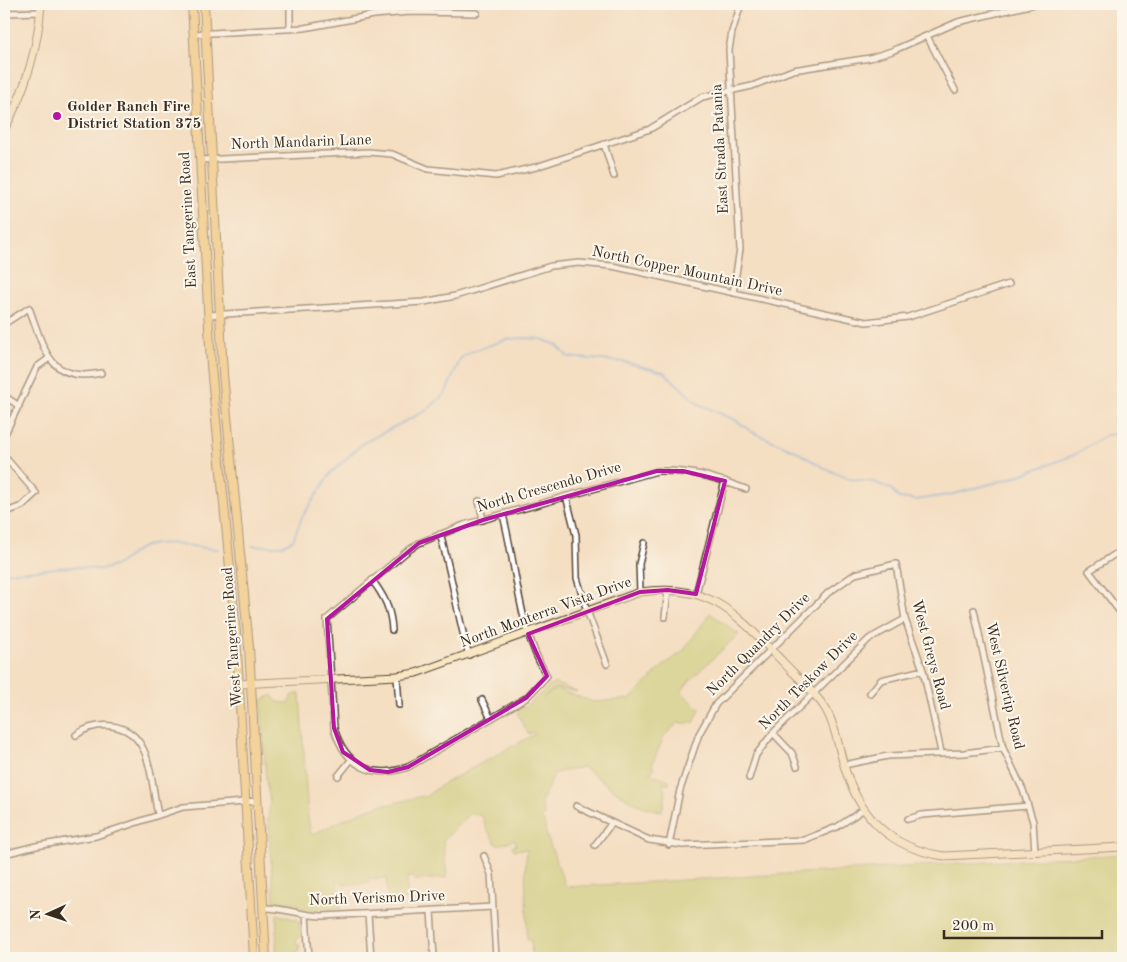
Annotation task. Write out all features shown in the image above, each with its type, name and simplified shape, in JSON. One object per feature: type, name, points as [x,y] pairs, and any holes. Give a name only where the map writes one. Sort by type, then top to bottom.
[{"type":"main road","name":"East Tangerine Road","points":[[192,4],[208,315]]},
{"type":"main road","name":"East Tangerine Road","points":[[204,4],[220,314]]},
{"type":"main road","name":"West Tangerine Road","points":[[220,314],[251,684],[266,958]]},
{"type":"main road","name":"West Tangerine Road","points":[[208,315],[239,684],[254,958]]},
{"type":"street","points":[[4,130],[28,72],[41,4]]},
{"type":"street","points":[[290,4],[290,29]]},
{"type":"street","name":"East Strada Patania","points":[[733,293],[740,249],[729,45],[741,4]]},
{"type":"street","name":"North Mandarin Lane","points":[[200,160],[373,153],[392,154],[428,169],[496,176],[536,167],[657,126],[698,98],[761,83],[794,70],[870,58],[970,18],[1034,4]]},
{"type":"street","points":[[194,34],[290,29],[384,14],[438,11],[477,13]]},
{"type":"street","points":[[4,13],[40,12]]},
{"type":"street","points":[[927,36],[955,90]]},
{"type":"street","points":[[604,144],[614,176]]},
{"type":"street","name":"North Copper Mountain Drive","points":[[208,315],[431,301],[539,268],[579,263],[612,266],[846,319],[876,322],[908,317],[1010,284]]},
{"type":"street","points":[[4,324],[29,308],[48,359],[65,372],[86,376],[101,373]]},
{"type":"street","points":[[4,436],[36,367],[48,359]]},
{"type":"street","points":[[6,397],[18,406]]},
{"type":"street","points":[[4,456],[36,493],[22,506],[4,514]]},
{"type":"street","name":"North Crescendo Drive","points":[[330,680],[328,619],[406,552],[440,534],[657,471],[683,470],[707,474],[746,489]]},
{"type":"street","points":[[696,594],[725,481]]},
{"type":"street","points":[[566,496],[576,535],[577,578],[607,664]]},
{"type":"street","points":[[479,501],[483,520]]},
{"type":"street","points":[[330,680],[334,728],[338,742],[351,760],[370,770],[397,771],[408,767],[526,698],[547,676],[540,665],[528,634],[503,515]]},
{"type":"street","points":[[440,534],[452,575],[460,622],[469,655]]},
{"type":"street","points":[[640,592],[639,564],[644,543]]},
{"type":"street","points":[[1123,549],[1089,571],[1123,616]]},
{"type":"street","name":"West Greys Road","points":[[896,564],[905,619],[923,670],[941,752]]},
{"type":"street","name":"North Quandry Drive","points":[[669,845],[680,790],[699,734],[716,704],[828,593],[855,574],[896,564]]},
{"type":"street","points":[[372,580],[389,607],[392,630]]},
{"type":"street","points":[[665,616],[668,590]]},
{"type":"street","name":"North Monterra Vista Drive","points":[[239,684],[397,676],[434,668],[640,592],[668,590],[696,594],[732,612],[813,693],[830,718],[844,765],[855,795],[863,810],[893,838],[916,850],[931,854],[959,856],[1123,847]]},
{"type":"street","name":"West Silvertip Road","points":[[974,610],[1003,748],[1033,822],[1035,852]]},
{"type":"street","name":"North Teskow Drive","points":[[749,778],[756,755],[773,733],[868,640],[905,619]]},
{"type":"street","points":[[870,693],[880,680],[923,670]]},
{"type":"street","points":[[397,676],[399,705]]},
{"type":"street","points":[[482,700],[491,719]]},
{"type":"street","points":[[76,735],[89,727],[105,725],[122,728],[137,738],[147,755],[158,814]]},
{"type":"street","points":[[773,733],[792,753],[797,766]]},
{"type":"street","points":[[844,765],[888,756],[941,752],[964,753],[1003,748]]},
{"type":"street","points":[[338,776],[351,760]]},
{"type":"street","points":[[4,854],[36,846],[96,836],[158,814],[195,805],[257,801]]},
{"type":"street","points":[[576,806],[611,824],[649,840],[669,845],[804,840],[837,827],[863,810]]},
{"type":"street","points":[[908,820],[922,815],[1028,806]]},
{"type":"street","points":[[594,846],[603,837],[611,824]]},
{"type":"street","points":[[484,856],[490,870],[496,958]]},
{"type":"street","name":"North Verismo Drive","points":[[263,908],[278,908],[306,915],[368,914],[493,907]]},
{"type":"street","points":[[431,910],[434,958]]},
{"type":"street","points":[[368,914],[371,958]]},
{"type":"street","points":[[306,915],[309,958]]},
{"type":"highlighted area","points":[[657,471],[683,471],[725,481],[696,594],[668,590],[640,592],[528,634],[547,676],[526,698],[408,767],[388,772],[370,770],[343,752],[334,728],[327,619],[419,543],[483,520]]},
{"type":"green space","points":[[710,613],[739,634],[690,680],[681,692],[700,709],[694,723],[678,723],[664,736],[652,765],[654,769],[650,772],[656,777],[657,775],[670,781],[668,785],[662,783],[666,794],[662,811],[651,809],[630,800],[583,767],[555,773],[541,802],[544,815],[541,818],[544,821],[546,834],[566,887],[1123,854],[1123,958],[532,958],[531,940],[527,940],[525,872],[527,849],[514,850],[512,846],[516,846],[515,839],[503,844],[496,844],[485,826],[482,816],[470,813],[443,841],[447,878],[414,880],[413,877],[407,877],[407,899],[387,903],[387,878],[368,879],[369,883],[344,884],[337,880],[341,909],[313,910],[299,907],[296,903],[274,902],[268,821],[270,802],[266,781],[261,701],[272,695],[277,702],[289,703],[291,696],[300,693],[308,818],[311,835],[363,811],[387,803],[387,805],[422,796],[425,797],[441,785],[535,734],[534,732],[528,734],[517,713],[554,683],[577,692],[555,688],[543,698],[556,689],[594,702],[630,699],[663,666],[683,651]]},
{"type":"green space","points":[[277,914],[298,920],[302,936],[296,939],[296,943],[300,945],[299,951],[294,953],[294,958],[276,958]]},
{"type":"waterway","points":[[252,546],[282,546],[293,540],[302,517],[331,473],[363,443],[427,410],[445,394],[461,358],[473,351],[508,339],[541,339],[557,345],[568,357],[624,362],[664,372],[697,403],[737,421],[752,432],[796,451],[824,468],[850,479],[873,482],[891,489],[899,498],[916,500],[954,494],[1012,478],[1074,455],[1106,435],[1123,433]]},
{"type":"waterway","points":[[4,572],[72,567],[109,568],[141,548],[164,543],[218,549]]},
{"type":"place","name":"Golder Ranch Fire District Station 375","points":[[57,116]]}]
